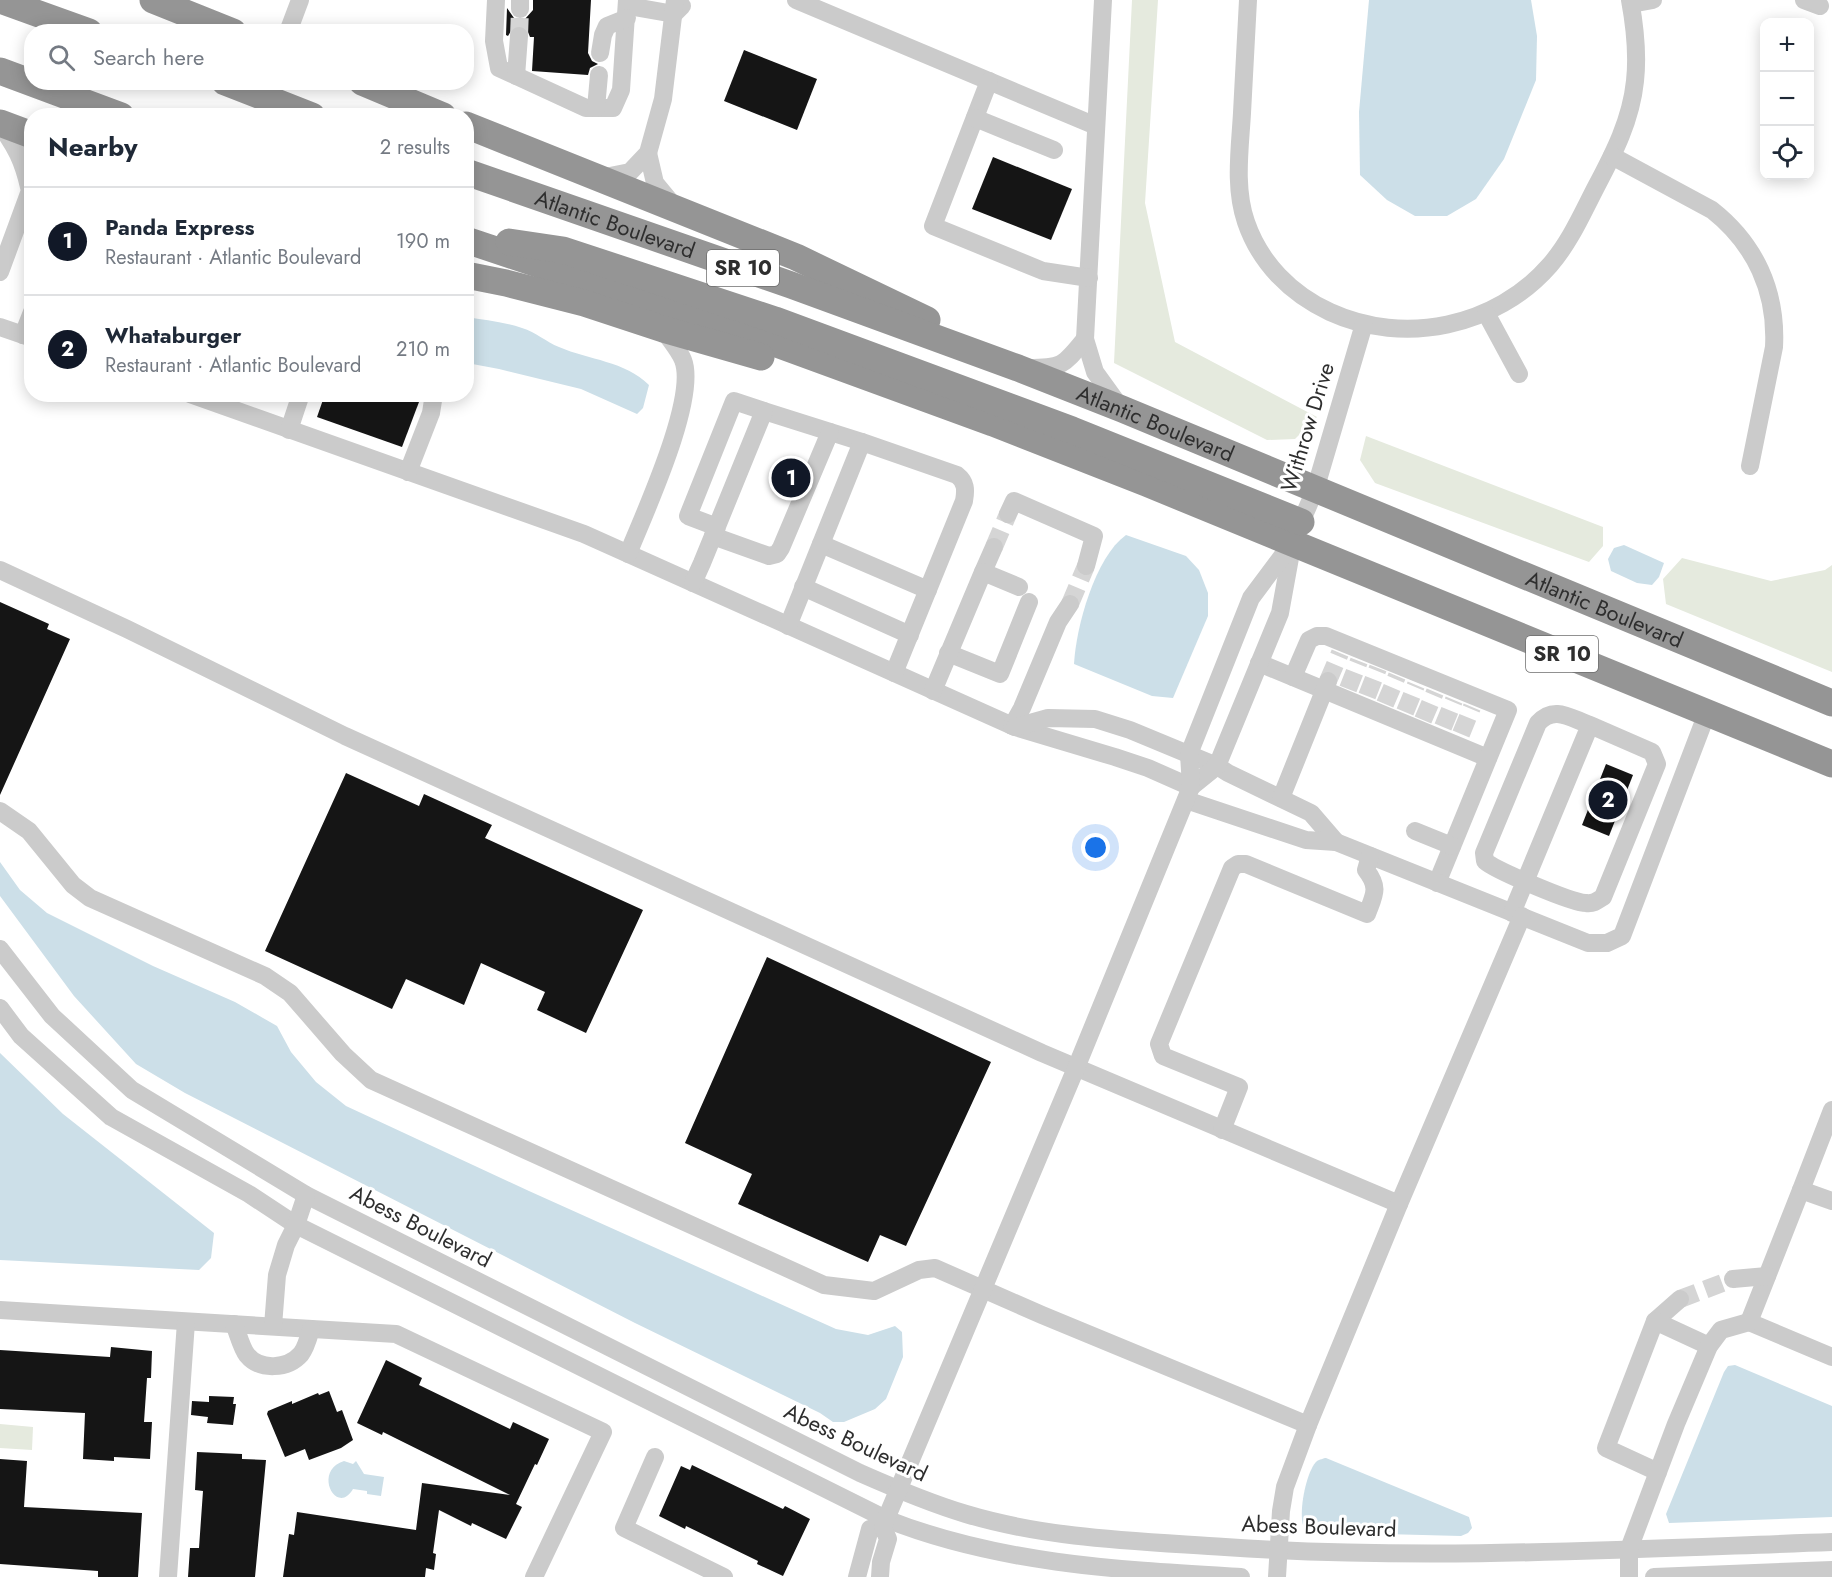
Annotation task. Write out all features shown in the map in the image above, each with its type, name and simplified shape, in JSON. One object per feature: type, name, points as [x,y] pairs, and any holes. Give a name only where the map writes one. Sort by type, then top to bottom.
[{"type":"highway","points":[[0,0],[67,24]]},
{"type":"highway","points":[[153,0],[213,24]]},
{"type":"highway","points":[[0,71],[24,80]]},
{"type":"highway","points":[[52,90],[100,108]]},
{"type":"highway","points":[[245,90],[292,108]]},
{"type":"highway","points":[[381,90],[424,108]]},
{"type":"highway","points":[[0,124],[24,132]]},
{"type":"highway","points":[[474,128],[816,266],[906,308],[1018,368]]},
{"type":"highway","name":"Atlantic Boulevard","points":[[474,175],[791,285],[1018,368],[1832,703]]},
{"type":"highway","points":[[474,236],[563,250],[775,320],[1072,430],[1297,532]]},
{"type":"highway","name":"SR 10","points":[[474,243],[777,344],[1297,532],[1707,713],[1832,764]]},
{"type":"highway","points":[[474,277],[584,303],[663,329],[993,423]]},
{"type":"street","points":[[291,24],[300,0]]},
{"type":"street","points":[[496,0],[494,41],[500,68],[586,108],[613,108],[621,90],[627,8]]},
{"type":"street","points":[[600,53],[603,34],[607,26],[627,8],[674,7],[687,0]]},
{"type":"street","points":[[796,0],[1096,126]]},
{"type":"street","points":[[1103,0],[1086,339],[1095,372],[1122,409]]},
{"type":"street","points":[[1248,0],[1238,174],[1245,220],[1251,235],[1267,262],[1288,285],[1313,304],[1364,324],[1386,328],[1416,329],[1445,326],[1486,313],[1520,292],[1549,266],[1572,234],[1626,125],[1635,82],[1636,37],[1630,2],[1653,0]]},
{"type":"street","points":[[598,179],[630,172],[648,153],[663,99],[674,7]]},
{"type":"street","points":[[516,76],[519,36]]},
{"type":"street","points":[[596,108],[599,75]]},
{"type":"street","points":[[989,81],[933,226],[1043,271],[1089,278]]},
{"type":"street","points":[[975,118],[1054,150]]},
{"type":"street","points":[[0,124],[12,141],[24,166]]},
{"type":"street","points":[[648,153],[656,183],[677,210]]},
{"type":"street","points":[[1612,156],[1712,210],[1745,243],[1761,270],[1771,300],[1774,347],[1750,466]]},
{"type":"street","points":[[0,270],[24,203]]},
{"type":"street","points":[[1486,313],[1519,374]]},
{"type":"street","name":"Withrow Drive","points":[[1297,532],[1315,490],[1364,324]]},
{"type":"street","points":[[0,327],[24,336]]},
{"type":"street","points":[[628,554],[677,426],[685,394],[684,361],[663,329]]},
{"type":"street","points":[[1018,368],[1049,368],[1065,364],[1086,339]]},
{"type":"street","points":[[830,432],[782,548],[777,554],[769,556],[715,532],[688,516],[734,401],[862,442],[957,475],[962,479],[966,492],[961,509],[894,673]]},
{"type":"street","points":[[212,402],[584,534],[1013,727],[1137,764],[1188,794],[1306,840],[1336,842],[1588,943],[1607,943],[1622,936],[1707,713]]},
{"type":"street","points":[[289,430],[298,402]]},
{"type":"street","points":[[408,472],[431,413],[433,402]]},
{"type":"street","points":[[693,583],[764,411]]},
{"type":"street","points":[[788,626],[862,442]]},
{"type":"street","points":[[828,526],[846,506],[867,461],[875,459],[954,488],[961,509]]},
{"type":"street","points":[[1008,514],[1014,501],[1094,536],[1084,560]]},
{"type":"street","points":[[1188,794],[1217,766],[1280,613],[1297,532]]},
{"type":"street","points":[[880,1577],[881,1562],[888,1539],[885,1523],[1188,794],[1189,754],[1251,598],[1297,532]]},
{"type":"street","points":[[821,544],[928,590]]},
{"type":"street","points":[[933,691],[994,547]]},
{"type":"street","points":[[0,570],[127,629],[345,736],[1076,1068],[1399,1204]]},
{"type":"street","points":[[948,653],[1000,674],[1024,595],[983,572]]},
{"type":"street","points":[[803,587],[910,635]]},
{"type":"street","points":[[1013,727],[1066,602]]},
{"type":"street","points":[[1293,677],[1309,640],[1317,636],[1326,636],[1342,648],[1418,680],[1474,702],[1508,710],[1538,723]]},
{"type":"street","points":[[1259,663],[1293,677],[1326,686],[1459,740],[1488,758]]},
{"type":"street","points":[[1281,798],[1326,686]]},
{"type":"street","points":[[1437,883],[1508,710]]},
{"type":"street","points":[[1556,712],[1652,752],[1657,764],[1603,897],[1595,902],[1584,904],[1525,882],[1491,867],[1485,861],[1484,853],[1538,723],[1545,714],[1556,712]]},
{"type":"street","points":[[1013,727],[1048,718],[1095,719],[1130,730],[1217,766],[1311,813],[1336,842]]},
{"type":"street","points":[[1277,1577],[1285,1486],[1517,915],[1525,882],[1590,726]]},
{"type":"street","points":[[1525,882],[1542,876],[1577,890],[1588,892],[1596,887],[1650,762],[1652,752]]},
{"type":"street","points":[[0,811],[28,831],[73,885],[90,898],[265,976],[290,993],[343,1054],[371,1080],[824,1285],[874,1291],[919,1270],[935,1269],[1308,1425]]},
{"type":"street","points":[[1415,831],[1452,846]]},
{"type":"street","points":[[1222,1130],[1239,1087],[1163,1056],[1159,1044],[1232,868],[1238,864],[1246,864],[1367,914],[1375,894],[1375,884],[1366,870],[1370,856]]},
{"type":"street","name":"Abess Boulevard","points":[[0,949],[52,1016],[132,1090],[306,1195],[849,1468],[899,1490],[967,1515],[1039,1530],[1103,1539],[1278,1551],[1484,1553],[1832,1542]]},
{"type":"street","points":[[0,1008],[21,1036],[111,1117],[249,1194],[296,1226],[885,1523],[956,1543],[1047,1560],[1114,1569],[1241,1577]]},
{"type":"street","points":[[1749,1322],[1832,1110]]},
{"type":"street","points":[[1801,1190],[1832,1201]]},
{"type":"street","points":[[273,1326],[277,1275],[306,1195]]},
{"type":"street","points":[[1733,1279],[1767,1276]]},
{"type":"street","points":[[1658,1472],[1606,1448],[1655,1320],[1680,1299]]},
{"type":"street","points":[[0,1310],[396,1334],[603,1432],[534,1577]]},
{"type":"street","points":[[1655,1320],[1709,1346]]},
{"type":"street","points":[[168,1577],[186,1322]]},
{"type":"street","points":[[1629,1577],[1629,1549],[1676,1424],[1709,1346],[1721,1330],[1749,1322],[1832,1357]]},
{"type":"street","points":[[234,1324],[246,1355],[257,1363],[273,1367],[289,1364],[302,1353],[311,1329]]},
{"type":"street","points":[[655,1457],[624,1528],[724,1577]]},
{"type":"street","points":[[856,1574],[870,1529],[885,1523]]},
{"type":"street","points":[[1654,1577],[1832,1570]]},
{"type":"shaded area","points":[[1132,0],[1158,0],[1145,203],[1175,342],[1317,417],[1295,439],[1267,440],[1114,363]]},
{"type":"shaded area","points":[[1369,0],[1531,0],[1537,36],[1536,80],[1504,159],[1476,199],[1447,216],[1415,216],[1387,200],[1360,175],[1359,112]]},
{"type":"shaded area","points":[[474,318],[522,328],[559,347],[618,366],[649,385],[643,408],[637,414],[581,389],[474,364]]},
{"type":"shaded area","points":[[1366,436],[1603,527],[1603,546],[1589,562],[1375,483],[1360,460]]},
{"type":"shaded area","points":[[1126,535],[1186,556],[1199,570],[1208,593],[1208,616],[1173,698],[1152,696],[1074,664],[1083,613],[1096,576],[1115,545]]},
{"type":"shaded area","points":[[1624,545],[1664,563],[1659,577],[1652,585],[1637,583],[1611,571],[1608,559],[1614,548]]},
{"type":"shaded area","points":[[1682,558],[1771,581],[1825,570],[1832,565],[1832,672],[1666,604],[1663,579]]},
{"type":"shaded area","points":[[0,862],[20,890],[47,913],[153,966],[235,1002],[277,1026],[291,1052],[316,1082],[346,1106],[836,1329],[868,1335],[895,1326],[902,1332],[903,1357],[886,1399],[875,1409],[844,1422],[833,1422],[820,1413],[635,1323],[185,1093],[136,1064],[74,996],[0,896]]},
{"type":"shaded area","points":[[0,1053],[63,1114],[214,1233],[211,1258],[199,1270],[0,1260]]},
{"type":"shaded area","points":[[1735,1365],[1832,1406],[1832,1517],[1669,1523],[1666,1514],[1724,1372],[1728,1366]]},
{"type":"shaded area","points":[[0,1424],[33,1427],[32,1450],[0,1448]]},
{"type":"shaded area","points":[[1326,1458],[1469,1517],[1472,1528],[1461,1536],[1307,1532],[1302,1518],[1303,1496],[1313,1466],[1317,1461]]},
{"type":"shaded area","points":[[344,1461],[353,1464],[356,1461],[364,1474],[384,1477],[381,1496],[353,1489],[347,1496],[340,1498],[335,1495],[330,1489],[330,1474],[335,1466]]},
{"type":"building","points":[[533,0],[591,0],[588,53],[592,61],[598,64],[590,68],[588,75],[532,71],[534,37],[530,37],[526,27],[519,25],[514,26],[508,36],[506,35],[507,8],[514,18],[525,19],[533,10]]},
{"type":"building","points":[[744,50],[817,79],[797,130],[724,101]]},
{"type":"building","points":[[993,157],[1072,189],[1051,240],[972,209]]},
{"type":"building","points":[[322,402],[419,402],[402,447],[317,417]]},
{"type":"building","points":[[0,602],[49,624],[47,629],[70,639],[0,795]]},
{"type":"building","points":[[1606,764],[1633,775],[1609,836],[1582,825]]},
{"type":"building","points":[[346,773],[419,806],[424,794],[492,825],[485,838],[643,910],[586,1033],[537,1010],[545,992],[481,963],[464,1005],[406,979],[392,1009],[265,951]]},
{"type":"building","points":[[767,957],[991,1062],[906,1246],[880,1235],[868,1262],[738,1204],[752,1174],[685,1143]]},
{"type":"building","points":[[111,1347],[152,1351],[151,1378],[147,1378],[144,1422],[152,1422],[150,1459],[114,1457],[114,1461],[83,1459],[85,1413],[0,1409],[0,1350],[110,1357]]},
{"type":"building","points":[[386,1360],[422,1378],[419,1385],[510,1429],[513,1422],[549,1439],[516,1504],[522,1507],[506,1539],[472,1523],[471,1526],[439,1510],[433,1553],[436,1554],[434,1570],[426,1568],[425,1577],[283,1577],[289,1534],[294,1535],[297,1512],[416,1530],[422,1483],[510,1495],[383,1432],[382,1435],[357,1423]]},
{"type":"building","points":[[329,1391],[337,1412],[342,1410],[353,1440],[341,1448],[309,1460],[305,1449],[285,1457],[267,1414],[268,1411],[292,1401],[292,1404]]},
{"type":"building","points":[[209,1396],[234,1397],[233,1404],[236,1404],[233,1425],[207,1423],[208,1417],[191,1415],[192,1401],[209,1402]]},
{"type":"building","points":[[197,1452],[242,1454],[242,1459],[266,1460],[255,1577],[188,1577],[190,1548],[199,1548],[203,1491],[195,1490]]},
{"type":"building","points":[[0,1459],[27,1461],[24,1507],[142,1513],[138,1577],[98,1577],[98,1571],[0,1564]]},
{"type":"building","points":[[692,1465],[783,1509],[785,1506],[810,1519],[783,1576],[757,1564],[758,1561],[686,1526],[685,1529],[659,1516],[681,1466],[690,1470]]},
{"type":"tunnel","points":[[519,36],[520,9]]},
{"type":"tunnel","points":[[994,547],[1008,514]]},
{"type":"tunnel","points":[[1070,604],[1086,566]]},
{"type":"tunnel","points":[[1328,681],[1340,653]]},
{"type":"tunnel","points":[[1348,689],[1359,661]]},
{"type":"tunnel","points":[[1367,696],[1378,668]]},
{"type":"tunnel","points":[[1385,704],[1397,676]]},
{"type":"tunnel","points":[[1405,712],[1416,685]]},
{"type":"tunnel","points":[[1423,720],[1435,692]]},
{"type":"tunnel","points":[[1443,727],[1454,700]]},
{"type":"tunnel","points":[[1461,734],[1472,707]]},
{"type":"tunnel","points":[[1680,1299],[1733,1279]]},
{"type":"place","name":"Panda Express","points":[[791,478]]},
{"type":"place","name":"Whataburger","points":[[1608,800]]}]
